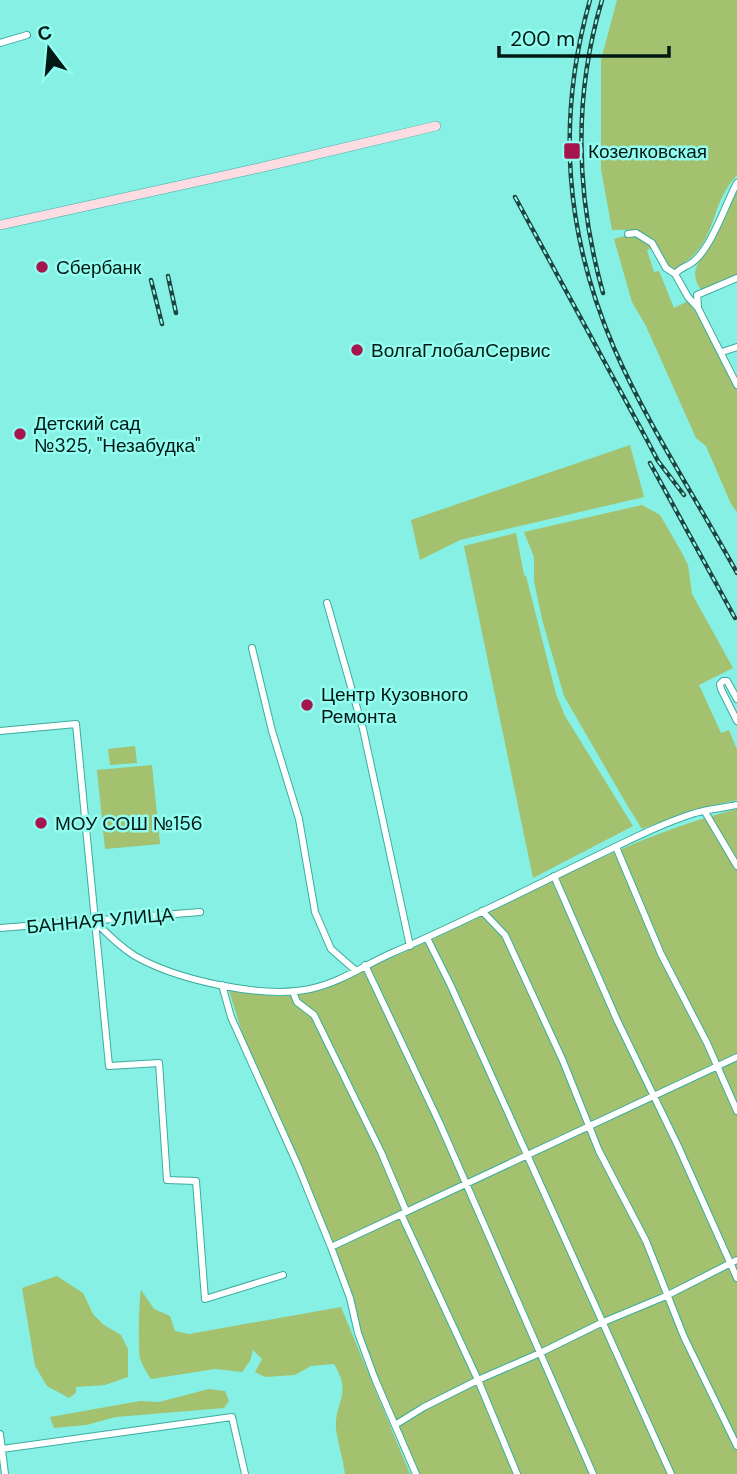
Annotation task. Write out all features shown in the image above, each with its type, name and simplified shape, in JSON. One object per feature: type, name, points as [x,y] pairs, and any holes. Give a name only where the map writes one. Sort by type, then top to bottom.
[{"type":"street","points":[[0,43],[27,35]]},
{"type":"street","points":[[0,225],[259,169],[436,126]]},
{"type":"street","points":[[675,274],[683,266],[693,262],[708,242],[737,183]]},
{"type":"street","points":[[628,233],[636,233],[652,243],[666,268],[675,274],[688,298],[698,308],[737,385]]},
{"type":"street","points":[[698,308],[697,295],[737,278]]},
{"type":"street","points":[[722,352],[737,347]]},
{"type":"street","points":[[327,603],[363,729],[410,946]]},
{"type":"street","points":[[252,648],[272,731],[299,819],[315,912],[331,949],[355,970]]},
{"type":"street","points":[[737,699],[727,681],[723,681],[720,684],[737,721]]},
{"type":"street","points":[[0,730],[76,724],[109,1066],[159,1063],[167,1180],[196,1181],[205,1299],[284,1275]]},
{"type":"street","points":[[95,921],[114,941],[136,956],[169,971],[222,985],[261,991],[293,992],[313,989],[340,979],[617,846],[698,813],[737,805]]},
{"type":"street","points":[[705,812],[737,866]]},
{"type":"street","points":[[617,846],[662,954],[718,1066],[737,1111]]},
{"type":"street","points":[[554,876],[617,1020],[734,1262],[737,1278]]},
{"type":"street","points":[[482,911],[505,934],[563,1061],[599,1151],[646,1241],[666,1296],[737,1446]]},
{"type":"street","name":"БАННАЯ УЛИЦА","points":[[0,928],[200,912]]},
{"type":"street","points":[[427,938],[580,1269],[601,1323],[671,1474]]},
{"type":"street","points":[[365,965],[440,1124],[593,1474]]},
{"type":"street","points":[[222,985],[231,1017],[331,1247],[350,1298],[366,1356],[416,1474]]},
{"type":"street","points":[[293,992],[297,1002],[314,1015],[381,1152],[403,1212],[517,1474]]},
{"type":"street","points":[[331,1247],[737,1057]]},
{"type":"street","points":[[395,1425],[478,1380],[666,1296],[734,1262]]},
{"type":"street","points":[[2,1449],[232,1417],[245,1474]]},
{"type":"street","points":[[0,1434],[5,1474]]},
{"type":"green space","points":[[617,0],[737,0],[737,175],[727,187],[699,248],[674,269],[644,236],[634,231],[612,230],[601,169],[601,60]]},
{"type":"green space","points":[[737,192],[737,275],[702,291],[695,277],[697,265],[716,236]]},
{"type":"green space","points":[[631,234],[641,238],[652,248],[647,250],[654,272],[659,271],[674,308],[688,301],[702,322],[737,391],[737,512],[706,446],[696,438],[646,326],[632,302],[614,239]]},
{"type":"green space","points":[[630,445],[644,497],[460,540],[420,560],[411,520]]},
{"type":"green space","points":[[642,505],[660,515],[682,553],[688,565],[692,594],[733,668],[699,685],[721,733],[729,730],[737,750],[737,800],[693,810],[642,829],[564,696],[542,619],[534,581],[534,557],[524,532]]},
{"type":"green space","points":[[516,533],[524,575],[556,694],[565,716],[633,826],[533,878],[464,546]]},
{"type":"green space","points":[[135,746],[137,763],[110,765],[108,749]]},
{"type":"green space","points":[[152,765],[160,844],[105,849],[97,770]]},
{"type":"green space","points":[[737,809],[737,1474],[418,1474],[370,1358],[348,1286],[249,1055],[228,987],[279,996],[323,988],[442,935],[608,855],[650,837]]},
{"type":"green space","points":[[57,1276],[83,1293],[93,1314],[104,1325],[121,1335],[128,1349],[128,1377],[105,1385],[76,1387],[76,1393],[69,1398],[47,1386],[35,1366],[22,1288]]},
{"type":"green space","points":[[141,1290],[154,1309],[170,1316],[175,1331],[189,1334],[341,1307],[410,1474],[345,1474],[336,1429],[342,1383],[334,1364],[311,1366],[295,1375],[265,1377],[255,1372],[262,1359],[253,1350],[250,1361],[242,1372],[215,1369],[151,1379],[139,1354]]},
{"type":"green space","points":[[209,1389],[225,1391],[229,1401],[224,1408],[116,1417],[86,1425],[54,1428],[50,1417],[140,1401],[159,1402]]},
{"type":"railway","points":[[590,0],[579,45],[570,133],[571,176],[585,262],[598,305],[627,376],[737,573]]},
{"type":"railway","points":[[602,0],[586,73],[582,146],[587,220],[603,293]]},
{"type":"railway","points":[[515,197],[658,461],[684,495]]},
{"type":"railway","points":[[168,276],[176,313]]},
{"type":"railway","points":[[151,280],[162,324]]},
{"type":"railway","points":[[650,463],[735,618]]},
{"type":"place","name":"Козелковская","points":[[572,151]]},
{"type":"place","name":"Сбербанк","points":[[42,267]]},
{"type":"place","name":"ВолгаГлобалСервис","points":[[357,350]]},
{"type":"place","name":"Детский сад №325, \"Незабудка\"","points":[[20,434]]},
{"type":"place","name":"Центр Кузовного Ремонта","points":[[307,705]]},
{"type":"place","name":"МОУ СОШ №156","points":[[41,823]]}]
